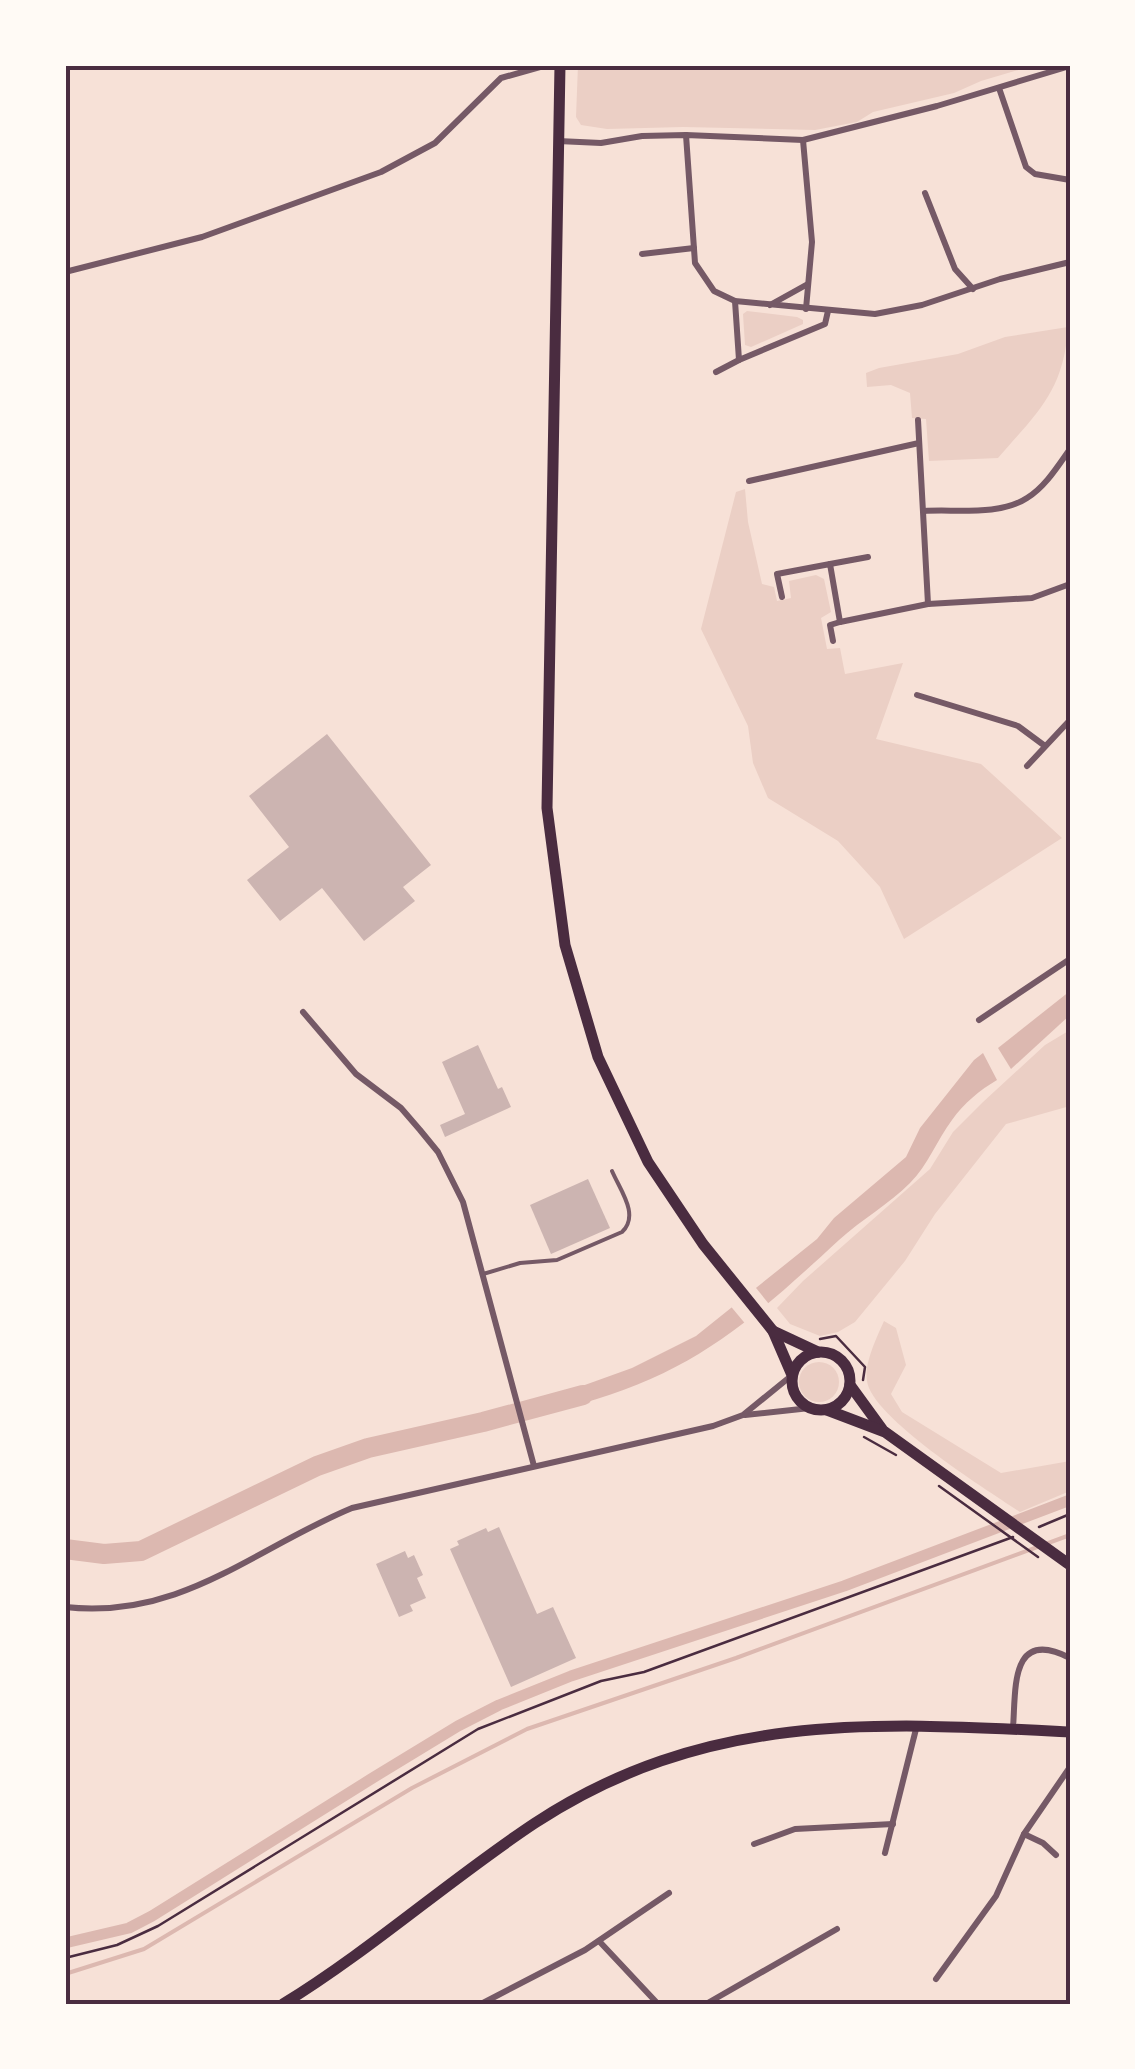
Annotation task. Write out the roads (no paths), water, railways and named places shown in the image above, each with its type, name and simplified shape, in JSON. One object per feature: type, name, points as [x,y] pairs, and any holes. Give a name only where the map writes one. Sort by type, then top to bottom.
[{"type":"highway","points":[[560,65],[548,821],[556,889],[575,986],[598,1057],[661,1184],[737,1289],[769,1326],[792,1375],[794,1391],[810,1408],[827,1410],[885,1432],[1048,1557],[1070,1565]]},
{"type":"highway","points":[[769,1326],[818,1352]]},
{"type":"highway","points":[[792,1375],[801,1360],[818,1352],[827,1352],[842,1361],[885,1432]]},
{"type":"highway","points":[[827,1410],[856,1385]]},
{"type":"highway","points":[[283,2004],[539,1820],[621,1777],[702,1749],[782,1732],[917,1724],[1070,1732]]},
{"type":"street","points":[[65,272],[202,237],[381,172],[435,143],[501,78],[547,65]]},
{"type":"street","points":[[558,141],[601,143],[642,136],[803,140],[1070,66]]},
{"type":"street","points":[[999,88],[1026,168],[1034,174],[1070,180]]},
{"type":"street","points":[[686,136],[695,263],[714,291],[736,301],[875,314],[1070,262]]},
{"type":"street","points":[[803,140],[812,242],[806,309]]},
{"type":"street","points":[[925,194],[956,269],[973,290]]},
{"type":"street","points":[[642,254],[694,248]]},
{"type":"street","points":[[768,306],[806,285]]},
{"type":"street","points":[[736,301],[740,360]]},
{"type":"street","points":[[716,372],[825,324],[828,311]]},
{"type":"street","points":[[918,420],[928,604]]},
{"type":"street","points":[[749,481],[919,444]]},
{"type":"street","points":[[924,510],[1006,507],[1016,503],[1046,481],[1070,450]]},
{"type":"street","points":[[782,598],[777,574],[868,557]]},
{"type":"street","points":[[830,564],[840,622]]},
{"type":"street","points":[[833,641],[830,625],[840,622],[928,604],[1008,602],[1070,584]]},
{"type":"street","points":[[917,695],[1018,726],[1045,746]]},
{"type":"street","points":[[1026,766],[1070,720]]},
{"type":"street","points":[[979,1020],[1070,960]]},
{"type":"street","points":[[303,1012],[343,1060],[401,1108],[438,1152],[463,1202],[534,1466]]},
{"type":"street","points":[[744,1415],[792,1375]]},
{"type":"street","points":[[65,1607],[100,1610],[159,1601],[224,1576],[305,1529],[352,1508],[677,1436],[744,1415],[810,1408]]},
{"type":"street","points":[[1013,1729],[1017,1670],[1022,1660],[1041,1649],[1070,1658]]},
{"type":"street","points":[[885,1853],[917,1724]]},
{"type":"street","points":[[936,1979],[996,1896],[1024,1834],[1070,1768]]},
{"type":"street","points":[[754,1844],[795,1829],[893,1824]]},
{"type":"street","points":[[1024,1834],[1056,1855]]},
{"type":"street","points":[[481,2004],[598,1941],[669,1892]]},
{"type":"street","points":[[706,2004],[837,1929]]},
{"type":"street","points":[[598,1941],[658,2004]]},
{"type":"lane","points":[[484,1274],[520,1263],[557,1260],[622,1232],[631,1214],[612,1171]]},
{"type":"waterway","points":[[65,1549],[104,1554],[141,1551],[317,1466],[368,1448],[583,1395]]},
{"type":"waterway","points":[[65,1943],[129,1928],[152,1916],[458,1726],[499,1705],[571,1676],[844,1586],[1070,1500]]},
{"type":"waterway","points":[[65,1974],[144,1949],[412,1788],[527,1729],[736,1658],[1070,1535]]}]
